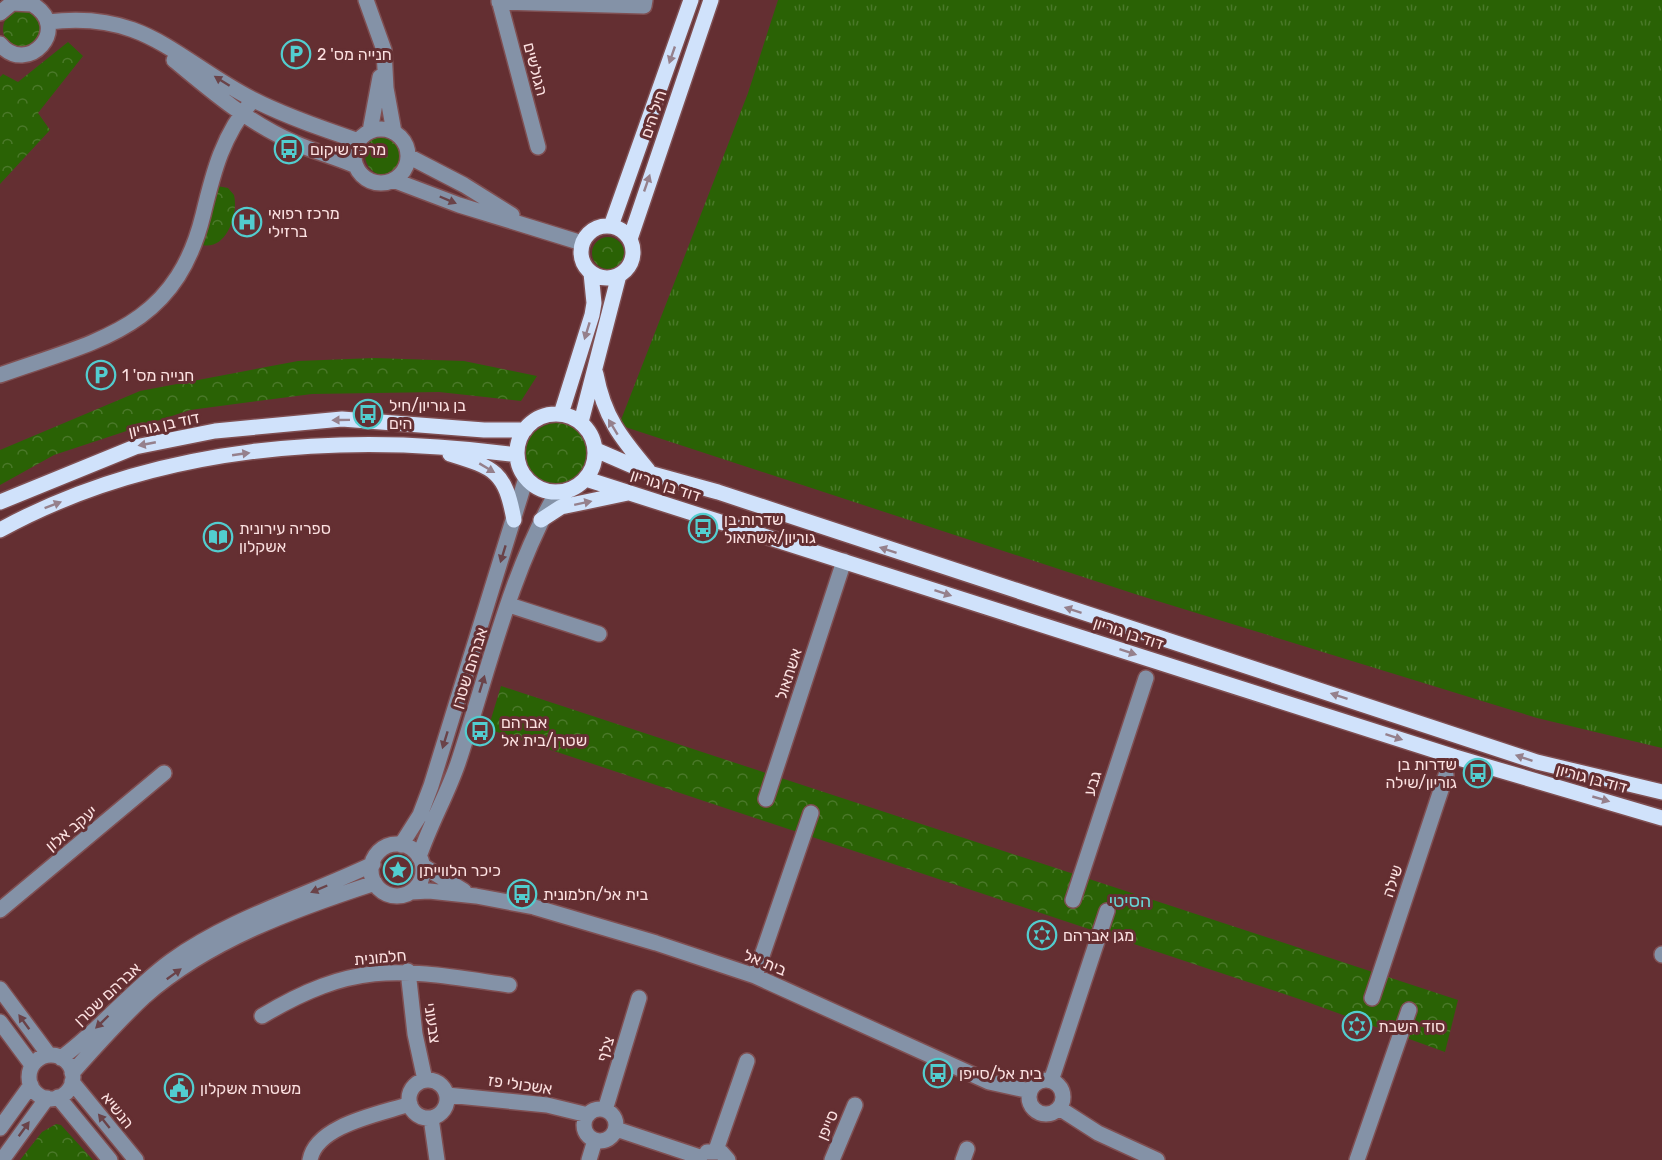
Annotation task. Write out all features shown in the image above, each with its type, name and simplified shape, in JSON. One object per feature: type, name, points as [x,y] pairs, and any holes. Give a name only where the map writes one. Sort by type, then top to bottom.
[{"type":"main road","name":"חיל הים","points":[[611,226],[691,0]]},
{"type":"main road","name":"חיל הים","points":[[630,239],[711,0]]},
{"type":"main road","points":[[561,414],[594,303],[591,273],[582,260],[582,243],[590,232],[611,226],[619,228],[630,239],[633,255],[631,264],[619,275],[605,278],[591,273]]},
{"type":"main road","points":[[581,422],[619,275]]},
{"type":"main road","points":[[595,368],[599,390],[615,431],[650,473]]},
{"type":"main road","points":[[561,414],[581,422],[593,438],[596,450],[592,468],[586,479],[570,489],[557,492],[540,488],[526,478],[517,455],[519,442],[525,430],[541,417],[561,414]]},
{"type":"main road","name":"דוד בן גוריון","points":[[0,502],[135,447],[216,431],[342,419],[484,430],[525,430]]},
{"type":"main road","points":[[0,530],[27,515],[112,482],[192,461],[298,447],[472,449],[517,455]]},
{"type":"main road","points":[[433,448],[480,463],[495,471],[508,493],[514,520]]},
{"type":"main road","name":"דוד בן גוריון","points":[[596,450],[650,473],[718,492],[1537,762],[1662,792]]},
{"type":"main road","name":"דוד בן גוריון","points":[[586,479],[1455,757],[1662,818]]},
{"type":"main road","points":[[541,520],[561,507],[629,493]]},
{"type":"street","points":[[366,0],[384,50],[386,88],[394,132]]},
{"type":"street","points":[[0,13],[12,3],[27,1],[42,11],[48,22],[46,39],[35,51],[19,55],[1,48]]},
{"type":"street","points":[[499,1],[645,3]]},
{"type":"street","name":"הגולשים","points":[[499,1],[538,147]]},
{"type":"street","points":[[48,22],[81,19],[106,21],[138,30],[254,100],[312,124],[364,136],[387,129],[394,132],[404,142],[408,156],[404,170],[393,180]]},
{"type":"street","points":[[81,19],[156,49],[241,113],[294,143],[356,166]]},
{"type":"street","points":[[384,50],[364,136],[355,149],[356,166],[360,174],[375,182],[393,180],[459,205],[582,243]]},
{"type":"street","points":[[0,375],[117,332],[143,315],[166,294],[195,248],[214,169],[228,134],[241,113],[254,100]]},
{"type":"street","points":[[408,156],[464,185],[527,225]]},
{"type":"street","name":"אברהם שטרן","points":[[400,845],[420,815],[431,786],[526,478]]},
{"type":"street","name":"אברהם שטרן","points":[[421,861],[457,764],[509,604],[541,520],[557,492]]},
{"type":"street","name":"אשתאול","points":[[766,799],[844,561]]},
{"type":"street","points":[[509,604],[599,634]]},
{"type":"street","name":"גבע","points":[[1073,900],[1146,678]]},
{"type":"street","name":"יעקב אלון","points":[[0,910],[164,773]]},
{"type":"street","name":"שילה","points":[[1372,998],[1446,775]]},
{"type":"street","points":[[755,976],[811,813]]},
{"type":"street","points":[[393,845],[408,847],[421,861],[421,881],[411,892],[394,896],[380,889],[375,883],[373,864],[380,852],[393,845]]},
{"type":"street","name":"בית אל","points":[[421,861],[458,888],[476,896]]},
{"type":"street","name":"אברהם שטרן","points":[[55,1057],[172,960],[224,930],[373,864]]},
{"type":"street","name":"אברהם שטרן","points":[[72,1077],[146,996],[193,961],[267,923],[375,883]]},
{"type":"street","name":"בית אל","points":[[411,892],[429,891],[476,896],[552,912],[755,976],[989,1082],[1030,1091]]},
{"type":"street","points":[[1051,1081],[1107,911]]},
{"type":"street","name":"חלמונית","points":[[262,1016],[299,994],[329,982],[371,973],[408,971],[509,985]]},
{"type":"street","name":"צבעוני","points":[[408,971],[415,1034],[425,1080]]},
{"type":"street","points":[[0,989],[55,1057],[68,1064],[72,1077],[64,1094],[52,1098],[40,1096],[31,1085],[29,1075],[32,1065],[42,1057],[55,1057]]},
{"type":"street","name":"צלף","points":[[605,1110],[639,998]]},
{"type":"street","points":[[1357,1160],[1409,1010]]},
{"type":"street","points":[[0,1022],[32,1065]]},
{"type":"street","points":[[616,1129],[699,1159],[707,1151],[722,1155],[747,1060]]},
{"type":"street","name":"הנשיא","points":[[72,1077],[136,1160]]},
{"type":"street","points":[[425,1080],[441,1085],[447,1095],[446,1107],[431,1118],[416,1114],[410,1104],[414,1086],[425,1080]]},
{"type":"street","points":[[1041,1081],[1051,1081],[1062,1092],[1059,1108],[1049,1114],[1038,1112],[1030,1103],[1030,1091],[1041,1081]]},
{"type":"street","points":[[0,1128],[31,1085]]},
{"type":"street","name":"אשכולי פז","points":[[447,1095],[547,1105],[588,1115]]},
{"type":"street","points":[[2,1160],[52,1098]]},
{"type":"street","points":[[52,1098],[110,1160]]},
{"type":"street","points":[[310,1159],[318,1141],[332,1130],[410,1104]]},
{"type":"street","name":"סייפן","points":[[832,1160],[855,1105]]},
{"type":"street","points":[[1059,1108],[1098,1133],[1157,1160]]},
{"type":"street","points":[[596,1110],[605,1110],[615,1119],[616,1129],[608,1139],[595,1140],[585,1130],[588,1115],[596,1110]]},
{"type":"street","points":[[431,1118],[437,1160]]},
{"type":"street","points":[[589,1160],[595,1140]]},
{"type":"green space","points":[[778,0],[1662,0],[1662,748],[1537,718],[1138,595],[619,425],[748,93]]},
{"type":"green space","points":[[22,10],[29,11],[35,16],[40,22],[40,36],[35,42],[29,47],[22,48],[15,47],[9,42],[4,36],[3,29],[4,22],[9,16],[15,11]]},
{"type":"green space","points":[[68,42],[83,56],[38,113],[50,130],[0,184],[0,77],[3,74],[18,82]]},
{"type":"green space","points":[[386,134],[394,135],[401,140],[406,147],[406,163],[401,170],[394,175],[386,176],[378,175],[371,170],[366,163],[365,155],[366,147],[371,140],[378,135]]},
{"type":"green space","points":[[217,186],[228,188],[234,195],[232,222],[223,238],[216,243],[208,246],[199,244]]},
{"type":"green space","points":[[608,237],[619,242],[624,253],[619,264],[608,269],[597,264],[592,253],[597,242]]},
{"type":"green space","points":[[374,358],[464,361],[537,376],[521,401],[439,392],[312,394],[190,410],[54,455],[0,485],[0,450],[140,391],[298,361]]},
{"type":"green space","points":[[557,423],[575,429],[583,437],[589,455],[583,473],[575,481],[557,487],[539,481],[531,473],[525,455],[531,437],[539,429]]},
{"type":"green space","points":[[501,686],[1458,1000],[1445,1052],[1299,999],[488,729]]},
{"type":"green space","points":[[56,1124],[61,1125],[93,1160],[20,1160],[42,1132]]},
{"type":"place","name":"חנייה מס' 2","points":[[296,54]]},
{"type":"place","name":"מרכז שיקום","points":[[289,149]]},
{"type":"place","name":"מרכז רפואי ברזילי","points":[[247,222]]},
{"type":"place","name":"חנייה מס' 1","points":[[101,375]]},
{"type":"place","name":"בן גוריון/חיל הים","points":[[368,414]]},
{"type":"place","name":"שדרות בן גוריון/אשתאול","points":[[703,528]]},
{"type":"place","name":"ספריה עירונית אשקלון","points":[[218,537]]},
{"type":"place","name":"אברהם שטרן/בית אל","points":[[480,731]]},
{"type":"place","name":"שדרות בן גוריון/שילה","points":[[1478,773]]},
{"type":"place","name":"כיכר הלווייתן","points":[[398,870]]},
{"type":"place","name":"בית אל/חלמונית","points":[[522,894]]},
{"type":"place","name":"מגן אברהם","points":[[1042,935]]},
{"type":"place","name":"סוד השבת","points":[[1357,1026]]},
{"type":"place","name":"בית אל/סייפן","points":[[938,1073]]},
{"type":"place","name":"משטרת אשקלון","points":[[179,1088]]},
{"type":"district","name":"הסיטי","points":[[1130,901]]}]
